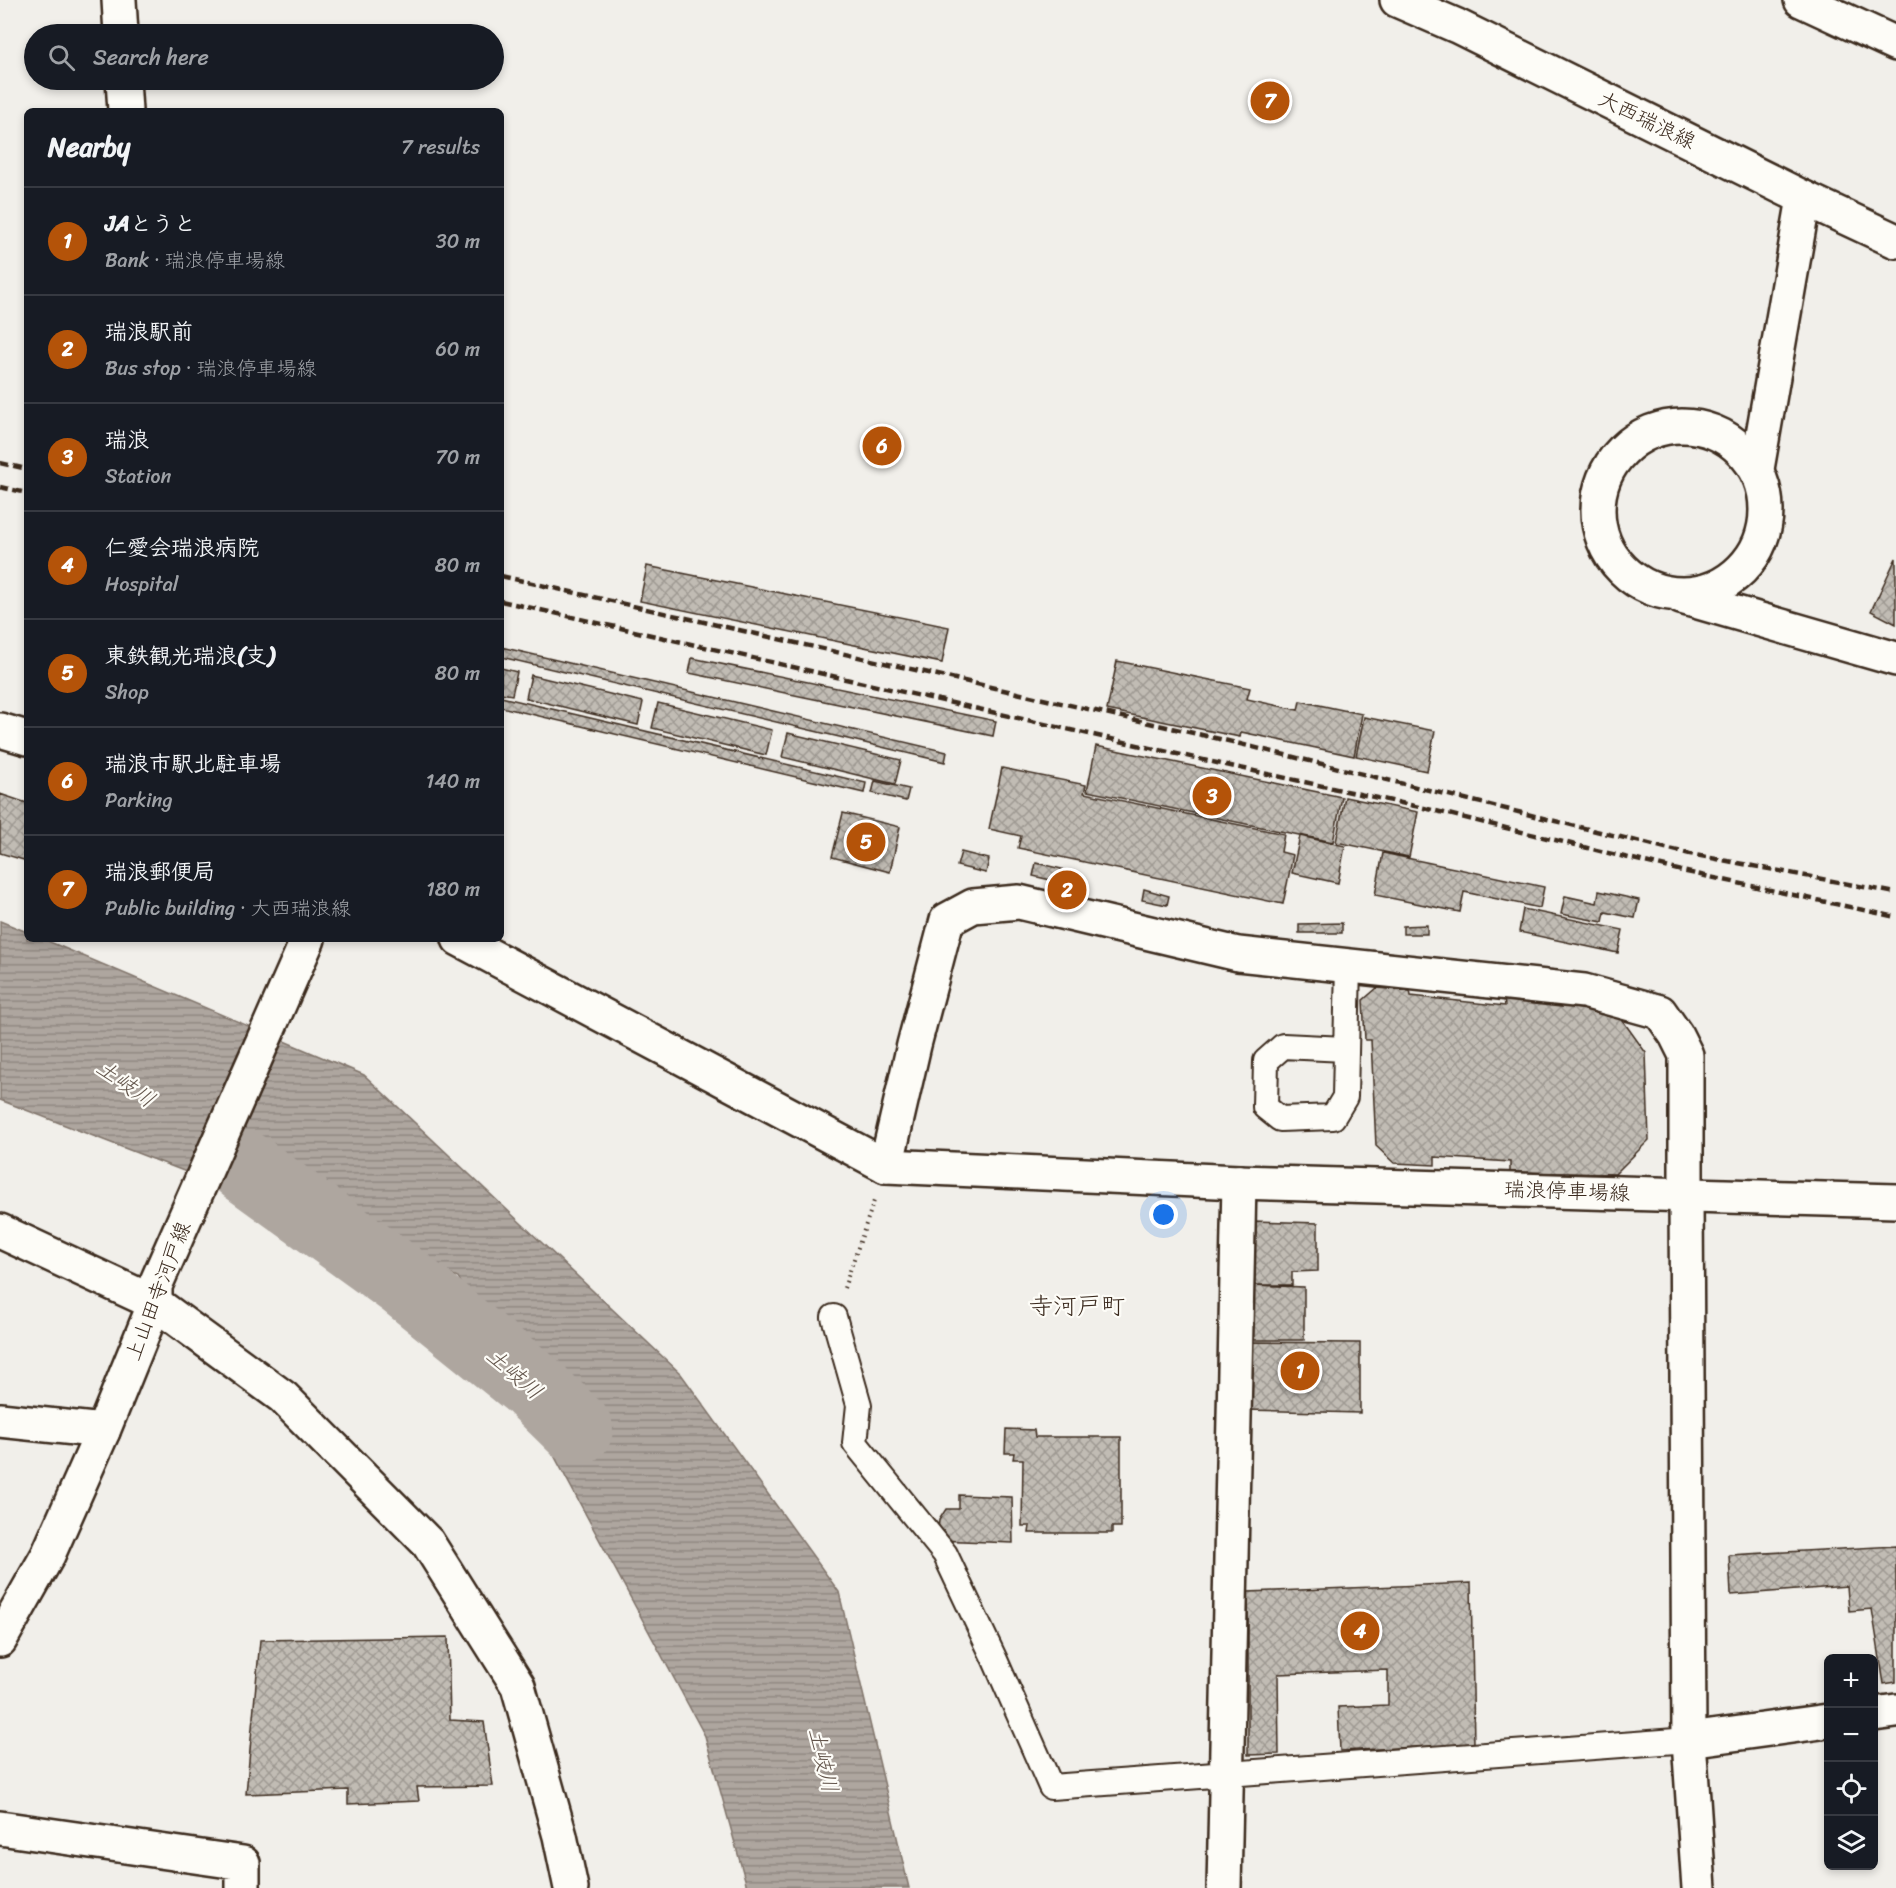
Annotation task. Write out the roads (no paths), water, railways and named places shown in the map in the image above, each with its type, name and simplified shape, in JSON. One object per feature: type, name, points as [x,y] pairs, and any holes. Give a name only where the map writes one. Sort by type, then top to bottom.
[{"type":"street","points":[[119,0],[120,24]]},
{"type":"street","name":"大西瑞浪線","points":[[1397,0],[1456,26],[1896,241]]},
{"type":"street","points":[[1801,0],[1896,44]]},
{"type":"street","points":[[124,90],[125,108]]},
{"type":"street","points":[[1757,469],[1804,198]]},
{"type":"street","points":[[1665,592],[1692,594],[1719,586],[1741,570],[1758,549],[1767,522],[1766,496],[1757,469],[1740,447],[1716,432],[1688,425],[1660,428],[1634,440],[1613,460],[1601,486],[1598,513],[1604,541],[1618,565],[1639,582],[1665,592],[1896,659]]},
{"type":"street","points":[[0,730],[24,737]]},
{"type":"street","points":[[465,942],[886,1166],[914,1045],[947,920],[973,906],[1019,902],[1238,954],[1584,991],[1660,1012],[1686,1055],[1689,1740],[1699,1888]]},
{"type":"street","name":"上山田寺河戸線","points":[[0,1640],[48,1555],[103,1431],[155,1295],[307,942]]},
{"type":"street","name":"瑞浪停車場線","points":[[886,1166],[1239,1182],[1896,1201]]},
{"type":"street","points":[[1224,1888],[1239,1182]]},
{"type":"street","points":[[0,1231],[155,1295],[284,1397],[428,1543],[518,1686],[560,1836],[571,1888]]},
{"type":"street","points":[[0,1420],[103,1431]]},
{"type":"street","points":[[1878,1713],[1896,1711]]},
{"type":"street","points":[[1689,1740],[1824,1721]]},
{"type":"street","points":[[0,1828],[243,1863],[243,1888]]},
{"type":"lane","points":[[1345,1049],[1348,965]]},
{"type":"lane","points":[[834,1317],[859,1405],[855,1443],[945,1554],[1051,1787],[1689,1740]]},
{"type":"water","points":[[0,921],[24,931],[24,942],[50,942],[364,1075],[681,1374],[839,1592],[909,1888],[746,1888],[705,1736],[458,1277],[0,1100]]},
{"type":"waterway","name":"土岐川","points":[[245,1167],[403,1281],[532,1385],[577,1429]]},
{"type":"railway","points":[[0,463],[24,468]]},
{"type":"railway","points":[[0,487],[24,492]]},
{"type":"railway","points":[[504,577],[1224,740],[1690,854],[1896,893]]},
{"type":"railway","points":[[504,602],[1424,808],[1682,871],[1896,917]]},
{"type":"place","name":"瑞浪郵便局","points":[[1270,101]]},
{"type":"place","name":"瑞浪市駅北駐車場","points":[[882,446]]},
{"type":"place","name":"瑞浪","points":[[1212,796]]},
{"type":"place","name":"東鉄観光瑞浪(支)","points":[[866,842]]},
{"type":"place","name":"瑞浪駅前","points":[[1067,890]]},
{"type":"place","name":"JAとうと","points":[[1300,1371]]},
{"type":"place","name":"仁愛会瑞浪病院","points":[[1360,1631]]},
{"type":"district","name":"寺河戸町","points":[[1077,1306]]}]
